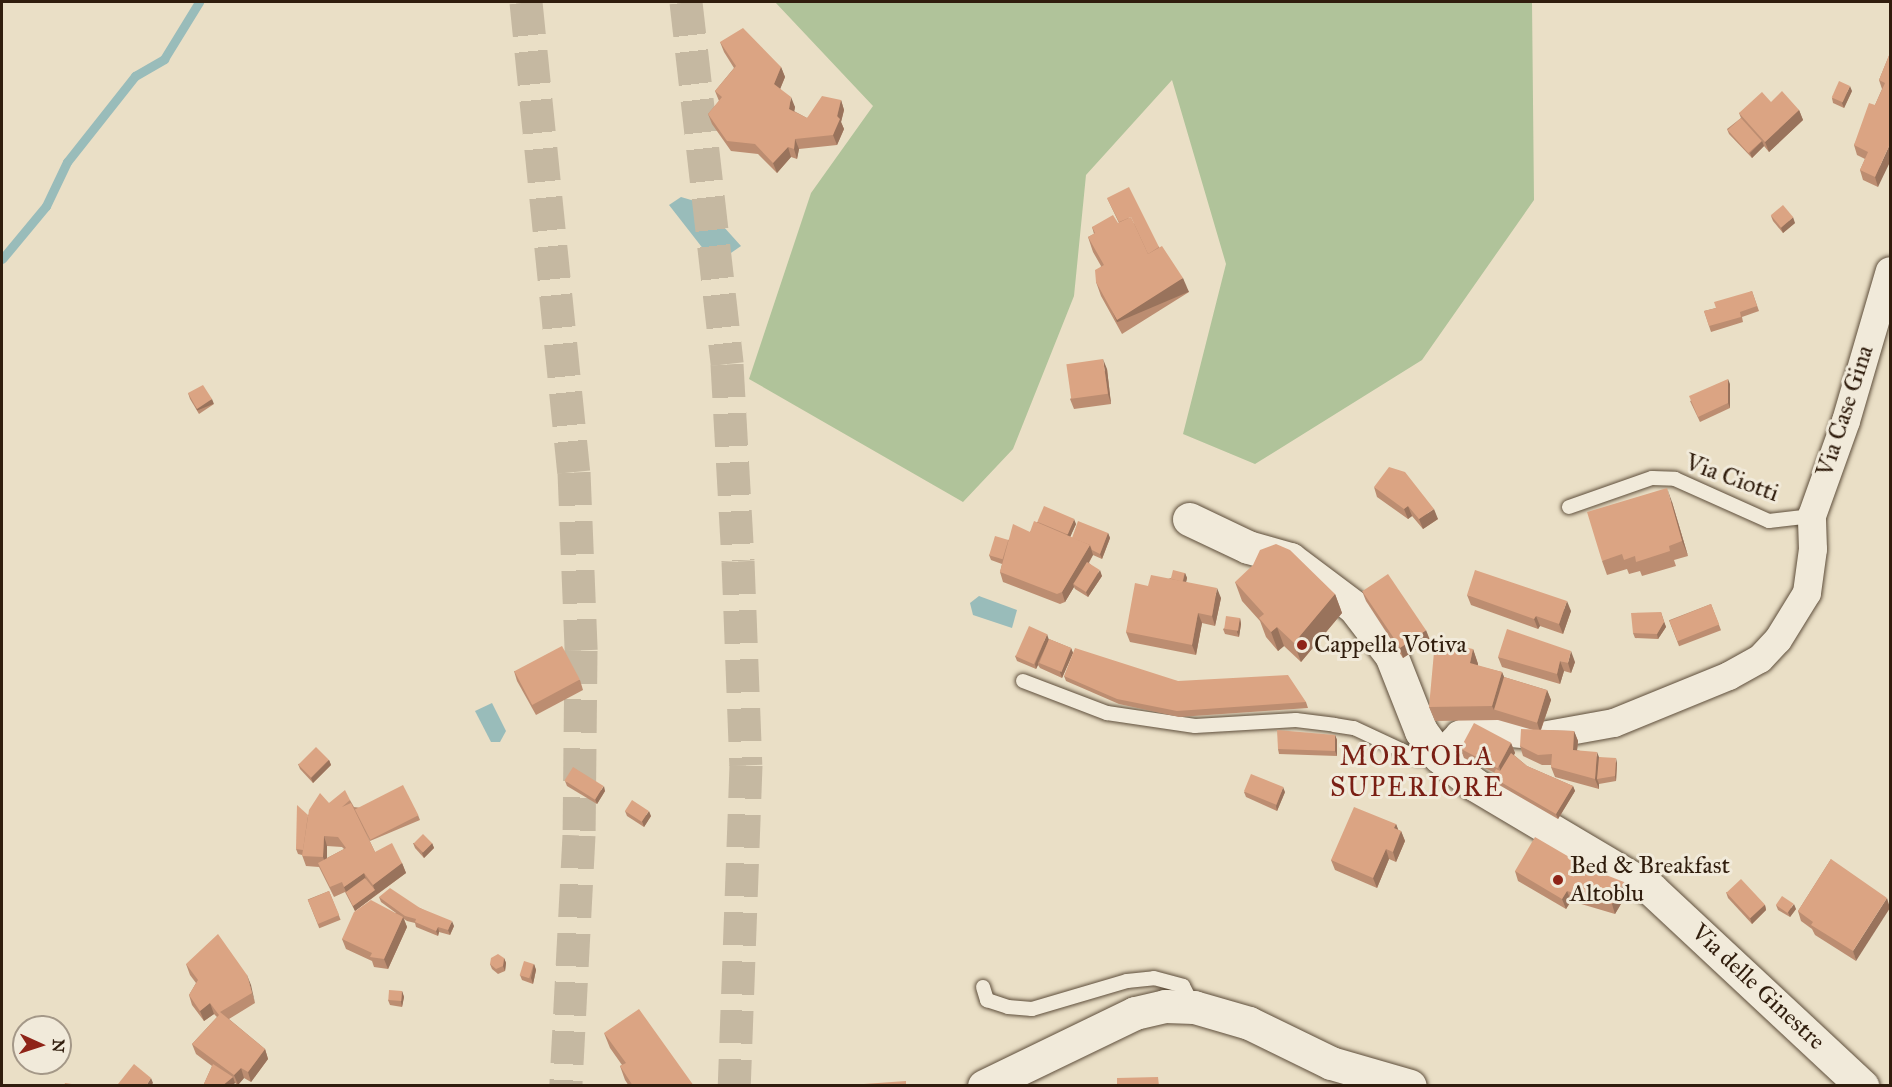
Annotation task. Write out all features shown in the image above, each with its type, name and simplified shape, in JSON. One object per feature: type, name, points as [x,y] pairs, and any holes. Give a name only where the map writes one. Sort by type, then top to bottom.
[{"type":"street","name":"Via Case Gina","points":[[1812,516],[1846,421],[1890,271]]},
{"type":"street","points":[[1439,756],[1459,735],[1473,729],[1542,736],[1614,723],[1729,676],[1760,658],[1778,640],[1807,593],[1813,549],[1812,516]]},
{"type":"street","name":"Via delle Ginestre","points":[[1189,519],[1248,547],[1290,559],[1353,607],[1391,655],[1421,731],[1439,756],[1474,783],[1650,889],[1862,1086]]},
{"type":"street","points":[[984,1086],[1135,1013],[1165,1006],[1194,1007],[1249,1023],[1331,1063],[1410,1086]]},
{"type":"lane","name":"Via Ciotti","points":[[1569,507],[1652,478],[1675,479],[1769,520],[1812,516]]},
{"type":"lane","points":[[1023,681],[1107,713],[1195,726],[1296,720],[1335,725],[1354,728],[1418,758],[1439,756]]},
{"type":"lane","points":[[983,987],[987,1000],[1008,1007],[1032,1009],[1127,981],[1154,978],[1183,986],[1194,1007]]},
{"type":"green space","points":[[775,2],[1532,2],[1534,200],[1422,360],[1255,464],[1183,434],[1226,264],[1172,80],[1086,175],[1074,296],[1013,449],[963,502],[749,379],[811,193],[873,106]]},
{"type":"water","points":[[681,197],[698,202],[719,228],[723,226],[741,246],[715,264],[669,205]]},
{"type":"water","points":[[979,596],[1017,610],[1012,628],[973,615],[970,603]]},
{"type":"water","points":[[492,703],[506,731],[500,742],[491,742],[475,711]]},
{"type":"building","points":[[743,28],[781,67],[774,84],[791,97],[789,109],[807,118],[822,96],[841,100],[837,116],[840,119],[833,135],[795,139],[794,149],[788,147],[773,163],[755,144],[727,141],[708,114],[722,97],[715,91],[736,66],[720,42]]},
{"type":"building","points":[[1890,53],[1890,144],[1875,177],[1860,170],[1868,152],[1854,145],[1869,103],[1875,105],[1885,83],[1879,80]]},
{"type":"building","points":[[1839,81],[1850,86],[1843,102],[1832,97]]},
{"type":"building","points":[[1782,91],[1799,110],[1765,142],[1739,113],[1762,92],[1771,102]]},
{"type":"building","points":[[1741,118],[1762,141],[1748,153],[1728,130]]},
{"type":"building","points":[[1129,187],[1159,247],[1148,254],[1131,217],[1119,222],[1107,198]]},
{"type":"building","points":[[1783,205],[1793,217],[1781,228],[1771,215]]},
{"type":"building","points":[[1113,215],[1118,223],[1131,217],[1148,254],[1162,246],[1183,278],[1117,320],[1096,282],[1095,270],[1104,265],[1088,237],[1095,233],[1092,227]]},
{"type":"building","points":[[1752,291],[1757,306],[1740,312],[1741,317],[1709,326],[1704,311],[1716,308],[1714,302]]},
{"type":"building","points":[[1103,359],[1108,394],[1071,399],[1066,364]]},
{"type":"building","points":[[1728,379],[1728,403],[1698,417],[1689,396]]},
{"type":"building","points":[[203,385],[212,399],[197,409],[188,393]]},
{"type":"building","points":[[1389,467],[1405,472],[1434,509],[1419,519],[1408,506],[1404,509],[1374,487]]},
{"type":"building","points":[[1667,488],[1682,541],[1669,546],[1670,551],[1636,562],[1635,556],[1624,560],[1622,554],[1602,561],[1587,512]]},
{"type":"building","points":[[1044,506],[1074,519],[1068,535],[1037,522]]},
{"type":"building","points":[[1034,521],[1090,545],[1062,592],[1057,594],[1000,572],[1013,524],[1030,532]]},
{"type":"building","points":[[1078,521],[1108,533],[1100,554],[1092,550],[1090,545],[1072,538]]},
{"type":"building","points":[[995,536],[1008,540],[1003,559],[989,555]]},
{"type":"building","points":[[1276,544],[1290,550],[1335,594],[1294,643],[1277,627],[1271,632],[1259,618],[1264,614],[1235,582],[1253,565],[1260,550]]},
{"type":"building","points":[[1087,562],[1100,570],[1086,592],[1073,584]]},
{"type":"building","points":[[1173,570],[1185,573],[1182,582],[1171,579]]},
{"type":"building","points":[[1475,570],[1567,601],[1559,624],[1536,616],[1534,619],[1467,595]]},
{"type":"building","points":[[1388,574],[1426,630],[1400,648],[1362,591]]},
{"type":"building","points":[[1151,575],[1217,588],[1212,616],[1198,613],[1192,645],[1126,632],[1135,583],[1148,586]]},
{"type":"building","points":[[1711,604],[1719,624],[1678,641],[1669,621]]},
{"type":"building","points":[[1661,612],[1664,622],[1657,634],[1633,633],[1631,613]]},
{"type":"building","points":[[1226,616],[1240,618],[1238,631],[1224,629]]},
{"type":"building","points":[[1029,626],[1047,634],[1034,664],[1016,656]]},
{"type":"building","points":[[1507,629],[1571,651],[1568,663],[1560,661],[1557,674],[1498,657]]},
{"type":"building","points":[[1049,639],[1071,648],[1062,672],[1039,663]]},
{"type":"building","points":[[1435,641],[1473,649],[1470,663],[1502,672],[1492,706],[1429,707]]},
{"type":"building","points":[[562,646],[580,680],[532,705],[514,671]]},
{"type":"building","points":[[1075,648],[1178,681],[1288,675],[1306,702],[1177,711],[1117,699],[1064,676]]},
{"type":"building","points":[[1504,677],[1547,690],[1537,723],[1494,710]]},
{"type":"building","points":[[1474,723],[1511,743],[1497,768],[1460,749]]},
{"type":"building","points":[[1521,729],[1574,731],[1573,750],[1597,752],[1595,779],[1551,767],[1552,754],[1538,755],[1520,746]]},
{"type":"building","points":[[1277,730],[1335,735],[1335,751],[1278,749]]},
{"type":"building","points":[[316,747],[329,760],[311,777],[298,765]]},
{"type":"building","points":[[1511,753],[1527,766],[1573,786],[1556,814],[1492,777],[1496,769],[1500,771]]},
{"type":"building","points":[[1599,757],[1616,758],[1615,776],[1597,779]]},
{"type":"building","points":[[573,767],[604,786],[595,800],[565,781]]},
{"type":"building","points":[[1251,774],[1283,787],[1276,805],[1244,792]]},
{"type":"building","points":[[403,785],[418,815],[370,840],[355,810]]},
{"type":"building","points":[[345,790],[350,800],[342,807],[351,803],[375,852],[392,843],[402,863],[373,885],[364,873],[344,887],[342,882],[330,887],[318,863],[346,848],[338,837],[324,836],[323,857],[302,856],[309,810],[320,793],[329,803]]},
{"type":"building","points":[[632,800],[649,811],[642,822],[625,811]]},
{"type":"building","points":[[297,805],[308,815],[303,850],[296,849]]},
{"type":"building","points":[[1354,807],[1396,824],[1394,828],[1401,831],[1393,852],[1386,849],[1373,878],[1331,860]]},
{"type":"building","points":[[423,834],[432,843],[423,852],[414,843]]},
{"type":"building","name":"Bed & Breakfast Altoblu","points":[[1535,837],[1588,868],[1624,882],[1612,904],[1567,891],[1562,899],[1515,871]]},
{"type":"building","points":[[1831,859],[1887,898],[1853,951],[1811,925],[1813,922],[1798,911]]},
{"type":"building","points":[[365,878],[375,890],[353,906],[346,892]]},
{"type":"building","points":[[1741,879],[1765,905],[1750,918],[1726,893]]},
{"type":"building","points":[[390,888],[420,908],[452,921],[448,930],[438,927],[436,931],[415,922],[416,919],[405,916],[379,897]]},
{"type":"building","points":[[329,891],[339,915],[318,924],[308,900]]},
{"type":"building","points":[[1782,896],[1794,904],[1787,913],[1776,905]]},
{"type":"building","points":[[371,900],[403,917],[384,959],[370,957],[372,953],[342,939],[354,912]]},
{"type":"building","points":[[218,934],[247,975],[252,993],[220,1012],[265,1049],[248,1072],[241,1068],[234,1075],[192,1044],[219,1015],[210,1003],[200,1011],[189,995],[198,980],[186,964]]},
{"type":"building","points":[[498,954],[504,958],[503,966],[496,969],[490,964],[491,958]]},
{"type":"building","points":[[524,961],[534,964],[529,978],[520,975]]},
{"type":"building","points":[[389,990],[402,991],[401,1001],[388,1000]]},
{"type":"building","points":[[639,1009],[694,1086],[643,1086],[642,1084],[633,1086],[620,1066],[626,1063],[604,1033]]},
{"type":"building","points":[[134,1064],[151,1078],[146,1086],[119,1086],[118,1084]]},
{"type":"building","points":[[213,1064],[233,1077],[222,1086],[203,1086]]},
{"type":"building","points":[[1158,1077],[1159,1086],[1104,1086],[1117,1085],[1117,1078]]},
{"type":"building","points":[[906,1081],[906,1086],[864,1086],[864,1084]]},
{"type":"building","points":[[65,1083],[85,1086],[64,1086]]},
{"type":"waterway","points":[[2,259],[46,206],[67,162],[135,76],[164,59],[199,2]]},
{"type":"tunnel","points":[[526,2],[574,472],[581,650],[579,835],[566,1086]]},
{"type":"tunnel","points":[[686,2],[727,364],[738,561],[746,765],[734,1086]]},
{"type":"place","name":"Cappella Votiva","points":[[1302,645]]},
{"type":"place","name":"Bed & Breakfast Altoblu","points":[[1558,880]]},
{"type":"district","name":"MORTOLA SUPERIORE","points":[[1417,770]]}]
